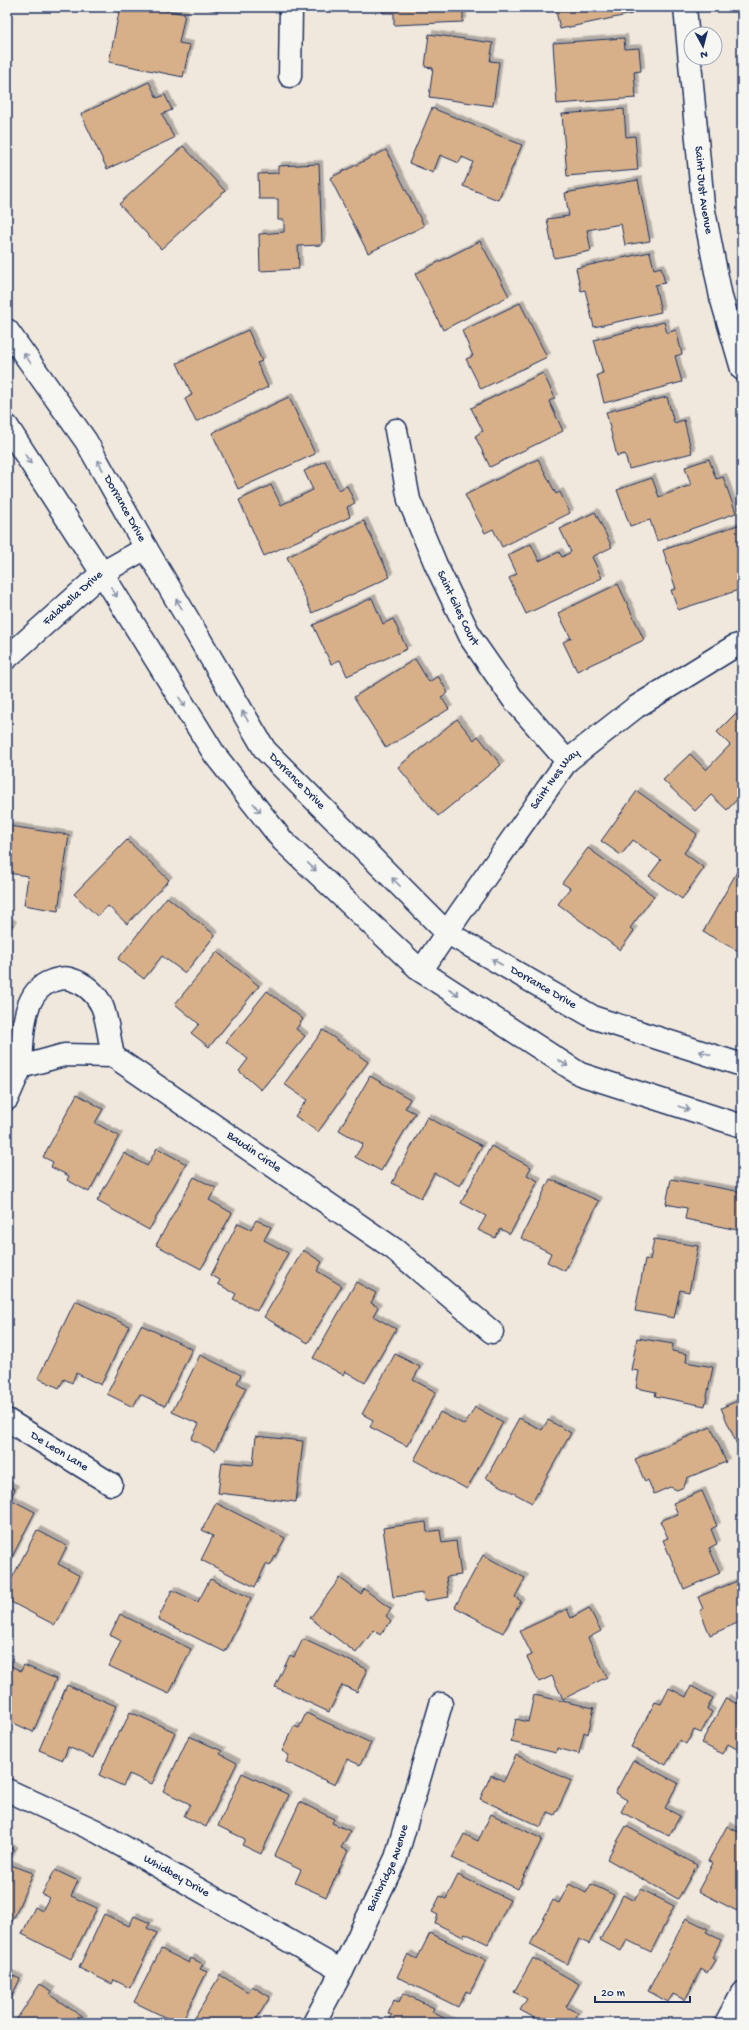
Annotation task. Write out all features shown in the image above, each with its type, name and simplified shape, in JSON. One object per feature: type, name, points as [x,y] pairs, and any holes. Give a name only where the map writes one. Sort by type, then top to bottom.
[{"type":"street","points":[[290,76],[291,7]]},
{"type":"street","name":"Saint Just Avenue","points":[[685,7],[703,206],[721,297],[742,369]]},
{"type":"street","name":"Dorrance Drive","points":[[7,330],[86,441],[146,548],[265,750],[446,932],[595,1018],[742,1066]]},
{"type":"street","points":[[7,426],[216,755],[278,834],[421,971],[580,1074],[742,1126]]},
{"type":"street","name":"Saint Giles Court","points":[[396,430],[409,500],[436,565],[472,640],[513,699],[567,761]]},
{"type":"street","name":"Falabella Drive","points":[[7,658],[102,574],[146,548]]},
{"type":"street","name":"Saint Ives Way","points":[[421,971],[446,932],[567,761],[636,707],[735,646],[742,644]]},
{"type":"street","points":[[7,1098],[21,1067],[27,1011],[35,993],[42,985],[64,978],[79,982],[90,989],[102,1006],[113,1056],[64,1055],[21,1067]]},
{"type":"street","name":"Baudin Circle","points":[[113,1056],[394,1249],[492,1332]]},
{"type":"street","name":"De Leon Lane","points":[[7,1420],[111,1484]]},
{"type":"street","name":"Bainbridge Avenue","points":[[314,2023],[342,1971],[396,1858],[441,1704]]},
{"type":"street","name":"Whidbey Drive","points":[[7,1790],[96,1831],[342,1971]]},
{"type":"street","points":[[726,2023],[742,1993]]},
{"type":"building","points":[[120,7],[150,7],[185,14],[179,43],[190,45],[183,77],[109,62]]},
{"type":"building","points":[[199,7],[218,7],[218,11]]},
{"type":"building","points":[[382,7],[463,7],[463,22],[394,25],[394,13],[383,13]]},
{"type":"building","points":[[555,7],[631,7],[632,14],[560,29]]},
{"type":"building","points":[[429,34],[493,43],[490,61],[499,62],[493,106],[429,97],[433,68],[425,67]]},
{"type":"building","points":[[624,38],[625,49],[639,48],[641,71],[634,72],[636,98],[557,104],[553,43]]},
{"type":"building","points":[[149,82],[157,98],[165,95],[172,110],[162,114],[174,138],[107,169],[81,114]]},
{"type":"building","points":[[432,108],[522,145],[498,200],[463,186],[473,162],[462,157],[459,163],[440,155],[433,173],[409,163]]},
{"type":"building","points":[[624,109],[626,137],[635,136],[638,170],[567,176],[562,114]]},
{"type":"building","points":[[183,146],[225,191],[161,249],[119,204]]},
{"type":"building","points":[[386,150],[424,226],[368,253],[330,178]]},
{"type":"building","points":[[319,164],[322,245],[298,246],[299,269],[260,271],[259,234],[284,232],[284,220],[278,220],[278,199],[259,199],[258,174],[278,173],[278,166]]},
{"type":"building","points":[[638,180],[650,241],[625,245],[621,224],[587,230],[591,251],[554,258],[547,219],[569,216],[565,193]]},
{"type":"building","points":[[480,241],[509,296],[443,330],[415,274]]},
{"type":"building","points":[[650,252],[654,269],[661,267],[665,283],[655,285],[661,312],[594,327],[585,290],[581,291],[576,268]]},
{"type":"building","points":[[520,303],[547,357],[481,389],[466,359],[473,356],[462,331]]},
{"type":"building","points":[[664,322],[667,333],[676,330],[682,354],[675,356],[682,382],[604,403],[597,375],[603,373],[594,340]]},
{"type":"building","points":[[248,330],[262,361],[257,363],[268,387],[196,422],[185,399],[192,395],[177,363]]},
{"type":"building","points":[[543,373],[555,398],[549,401],[563,431],[490,467],[475,436],[483,431],[471,408]]},
{"type":"building","points":[[289,397],[315,454],[238,489],[212,433]]},
{"type":"building","points":[[667,397],[674,423],[684,420],[692,453],[629,469],[625,454],[617,456],[606,412]]},
{"type":"building","points":[[538,459],[556,494],[560,492],[570,513],[502,547],[493,529],[485,533],[465,495]]},
{"type":"building","points":[[709,459],[716,479],[723,477],[736,513],[657,541],[650,520],[630,526],[617,490],[652,478],[659,497],[691,485],[685,467]]},
{"type":"building","points":[[325,461],[339,490],[347,486],[355,503],[347,507],[350,517],[264,556],[239,500],[271,485],[281,505],[313,490],[304,471]]},
{"type":"building","points":[[595,512],[612,547],[592,557],[602,578],[526,614],[509,578],[517,574],[508,555],[531,544],[539,561],[559,552],[562,557],[571,552],[560,529]]},
{"type":"building","points":[[364,521],[390,577],[312,613],[287,557]]},
{"type":"building","points":[[741,524],[742,589],[678,610],[671,590],[676,589],[663,550]]},
{"type":"building","points":[[618,584],[644,640],[577,671],[563,642],[571,638],[558,613]]},
{"type":"building","points":[[372,598],[383,624],[393,619],[407,649],[347,676],[340,660],[331,664],[313,625]]},
{"type":"building","points":[[415,659],[429,682],[438,676],[448,693],[441,697],[449,709],[386,748],[354,697]]},
{"type":"building","points":[[735,714],[742,721],[742,794],[727,810],[711,795],[695,811],[663,780],[690,754],[706,770],[730,745],[717,732]]},
{"type":"building","points":[[457,719],[474,740],[478,736],[501,765],[438,816],[398,767]]},
{"type":"building","points":[[637,791],[697,834],[684,853],[704,868],[682,899],[649,876],[661,860],[633,840],[621,855],[601,841]]},
{"type":"building","points":[[9,826],[69,835],[58,911],[24,905],[28,876],[7,873],[7,843]]},
{"type":"building","points":[[127,840],[169,880],[127,924],[108,906],[97,916],[74,894]]},
{"type":"building","points":[[588,848],[654,896],[630,928],[634,931],[620,950],[558,904],[570,888],[562,883]]},
{"type":"building","points":[[742,863],[742,953],[703,932]]},
{"type":"building","points":[[167,897],[215,935],[185,973],[162,956],[144,979],[118,959]]},
{"type":"building","points":[[7,920],[13,925],[7,933]]},
{"type":"building","points":[[217,952],[259,986],[209,1047],[191,1033],[199,1024],[175,1004]]},
{"type":"building","points":[[267,991],[303,1019],[296,1029],[305,1036],[261,1090],[239,1071],[248,1059],[226,1042]]},
{"type":"building","points":[[323,1030],[368,1062],[318,1132],[295,1116],[307,1100],[284,1084]]},
{"type":"building","points":[[370,1076],[410,1099],[405,1108],[415,1113],[381,1171],[355,1157],[363,1144],[339,1130]]},
{"type":"building","points":[[77,1094],[103,1109],[95,1123],[119,1136],[89,1192],[67,1180],[69,1176],[51,1167],[53,1162],[43,1157]]},
{"type":"building","points":[[427,1117],[482,1146],[460,1186],[434,1173],[421,1198],[392,1183]]},
{"type":"building","points":[[491,1146],[531,1167],[527,1175],[538,1181],[510,1234],[500,1229],[495,1238],[478,1230],[486,1216],[461,1203]]},
{"type":"building","points":[[157,1148],[186,1164],[149,1230],[97,1201],[124,1153],[147,1166]]},
{"type":"building","points":[[194,1177],[216,1188],[209,1200],[232,1213],[201,1269],[156,1245]]},
{"type":"building","points":[[550,1179],[599,1201],[565,1271],[547,1262],[551,1253],[521,1238]]},
{"type":"building","points":[[671,1179],[742,1192],[742,1231],[685,1219],[687,1208],[666,1204]]},
{"type":"building","points":[[256,1220],[271,1227],[264,1240],[288,1253],[257,1311],[233,1299],[236,1294],[218,1284],[220,1280],[211,1275],[238,1223],[251,1229]]},
{"type":"building","points":[[654,1239],[698,1246],[689,1292],[680,1290],[674,1318],[635,1311],[645,1259],[650,1260]]},
{"type":"building","points":[[303,1250],[322,1262],[317,1271],[342,1286],[308,1343],[264,1317]]},
{"type":"building","points":[[356,1282],[376,1293],[371,1303],[378,1307],[373,1316],[396,1329],[365,1383],[345,1371],[343,1375],[313,1358]]},
{"type":"building","points":[[75,1301],[129,1326],[101,1385],[76,1373],[72,1383],[64,1379],[59,1388],[38,1378]]},
{"type":"building","points":[[141,1325],[192,1349],[165,1406],[140,1394],[133,1407],[107,1394]]},
{"type":"building","points":[[637,1338],[673,1344],[672,1351],[687,1354],[686,1362],[713,1367],[705,1406],[655,1396],[656,1392],[636,1388],[639,1371],[631,1370]]},
{"type":"building","points":[[395,1354],[420,1367],[413,1380],[436,1392],[407,1446],[370,1427],[373,1420],[362,1414]]},
{"type":"building","points":[[200,1355],[241,1375],[237,1383],[246,1388],[215,1451],[191,1439],[199,1424],[172,1412]]},
{"type":"building","points":[[742,1399],[742,1456],[721,1408]]},
{"type":"building","points":[[475,1407],[503,1422],[467,1489],[414,1460],[440,1412],[465,1425]]},
{"type":"building","points":[[519,1418],[542,1430],[548,1420],[571,1433],[532,1503],[486,1478]]},
{"type":"building","points":[[711,1427],[726,1462],[687,1478],[684,1487],[677,1490],[670,1487],[654,1494],[648,1480],[645,1482],[635,1459]]},
{"type":"building","points":[[256,1436],[303,1441],[296,1502],[218,1493],[222,1462],[253,1465]]},
{"type":"building","points":[[7,1485],[15,1489],[10,1499],[35,1512],[7,1567]]},
{"type":"building","points":[[702,1491],[717,1526],[711,1529],[717,1544],[709,1548],[720,1573],[684,1589],[663,1540],[668,1538],[660,1521],[678,1514],[673,1503]]},
{"type":"building","points":[[216,1503],[285,1538],[270,1566],[266,1564],[255,1587],[201,1560],[213,1536],[202,1530]]},
{"type":"building","points":[[426,1522],[427,1532],[440,1530],[442,1543],[456,1541],[461,1575],[446,1577],[449,1597],[424,1601],[423,1593],[393,1597],[383,1528]]},
{"type":"building","points":[[37,1530],[67,1546],[58,1564],[80,1576],[55,1625],[7,1600],[7,1588]]},
{"type":"building","points":[[483,1555],[525,1578],[515,1597],[521,1601],[503,1633],[455,1607]]},
{"type":"building","points":[[340,1578],[361,1594],[364,1589],[391,1609],[386,1616],[391,1621],[380,1635],[374,1630],[356,1653],[310,1618]]},
{"type":"building","points":[[210,1579],[251,1598],[225,1652],[158,1619],[172,1590],[198,1602]]},
{"type":"building","points":[[742,1579],[742,1621],[710,1635],[700,1611],[703,1609],[698,1597]]},
{"type":"building","points":[[589,1608],[601,1631],[588,1638],[607,1677],[563,1699],[552,1676],[539,1682],[527,1657],[532,1655],[520,1631],[567,1609],[571,1618]]},
{"type":"building","points":[[120,1614],[191,1649],[169,1694],[109,1666],[121,1641],[110,1635]]},
{"type":"building","points":[[303,1639],[367,1669],[357,1692],[342,1685],[329,1712],[275,1687],[290,1655],[294,1657]]},
{"type":"building","points":[[7,1664],[21,1671],[24,1665],[56,1679],[33,1732],[9,1721],[7,1726]]},
{"type":"building","points":[[67,1685],[116,1706],[93,1758],[68,1747],[63,1760],[39,1750]]},
{"type":"building","points":[[691,1686],[713,1698],[707,1709],[712,1712],[701,1733],[694,1730],[686,1744],[679,1740],[666,1765],[631,1747],[655,1702],[661,1704],[669,1688],[686,1697]]},
{"type":"building","points":[[534,1695],[594,1708],[588,1734],[584,1732],[579,1754],[557,1748],[556,1753],[511,1742],[516,1719],[528,1722]]},
{"type":"building","points":[[742,1696],[742,1752],[728,1744],[722,1754],[701,1743],[726,1698],[737,1704]]},
{"type":"building","points":[[130,1712],[175,1732],[152,1784],[129,1774],[123,1786],[99,1775],[119,1731],[121,1732]]},
{"type":"building","points":[[306,1713],[371,1743],[360,1765],[347,1759],[335,1785],[286,1762],[289,1755],[282,1751],[294,1726],[299,1728]]},
{"type":"building","points":[[189,1736],[222,1751],[220,1754],[237,1763],[206,1827],[184,1816],[190,1804],[163,1791]]},
{"type":"building","points":[[516,1755],[571,1781],[555,1815],[548,1812],[541,1827],[480,1799],[491,1775],[504,1781]]},
{"type":"building","points":[[633,1760],[678,1783],[665,1808],[680,1816],[669,1836],[621,1812],[627,1800],[615,1793]]},
{"type":"building","points":[[242,1773],[289,1795],[261,1854],[242,1845],[245,1839],[218,1826]]},
{"type":"building","points":[[300,1802],[334,1819],[332,1823],[350,1831],[341,1848],[348,1851],[326,1897],[295,1883],[301,1870],[274,1857]]},
{"type":"building","points":[[491,1814],[542,1839],[518,1889],[452,1858],[464,1834],[478,1841]]},
{"type":"building","points":[[626,1826],[697,1865],[678,1899],[607,1859]]},
{"type":"building","points":[[727,1826],[742,1834],[742,1902],[737,1911],[698,1891],[713,1863],[708,1861]]},
{"type":"building","points":[[7,1847],[14,1850],[8,1864],[33,1873],[12,1922],[7,1920]]},
{"type":"building","points":[[55,1870],[78,1881],[71,1896],[97,1908],[71,1959],[22,1934],[35,1907],[42,1911],[49,1898],[42,1894]]},
{"type":"building","points":[[458,1875],[510,1900],[488,1944],[465,1933],[463,1937],[435,1923],[438,1915],[432,1912],[440,1896],[446,1899]]},
{"type":"building","points":[[569,1884],[586,1893],[591,1884],[614,1895],[589,1944],[579,1939],[567,1964],[530,1945],[553,1900],[559,1903]]},
{"type":"building","points":[[641,1889],[674,1906],[651,1952],[627,1940],[621,1951],[600,1940],[623,1895],[634,1901]]},
{"type":"building","points":[[104,1914],[129,1926],[134,1916],[150,1923],[147,1928],[157,1933],[130,1988],[114,1980],[112,1984],[79,1968]]},
{"type":"building","points":[[686,1918],[708,1929],[706,1932],[721,1940],[712,1958],[715,1960],[707,1973],[701,1969],[685,2000],[673,1994],[668,2002],[648,1991]]},
{"type":"building","points":[[430,1933],[486,1960],[470,1993],[466,1991],[458,2007],[397,1977],[408,1954],[417,1959]]},
{"type":"building","points":[[161,1949],[189,1963],[191,1958],[203,1964],[200,1969],[207,1972],[181,2023],[177,2023],[134,2002]]},
{"type":"building","points":[[533,1958],[579,1984],[566,2007],[578,2013],[573,2023],[544,2023],[520,2010],[527,1999],[514,1992]]},
{"type":"building","points":[[7,1973],[20,1979],[7,2006]]},
{"type":"building","points":[[220,1975],[248,1992],[252,1986],[270,1997],[254,2023],[192,2023]]},
{"type":"building","points":[[40,1984],[52,1991],[50,1995],[84,2018],[81,2023],[14,2023]]},
{"type":"building","points":[[403,1993],[434,2008],[432,2012],[454,2023],[388,2023],[392,2015],[388,2014],[394,2000],[399,2002]]}]
